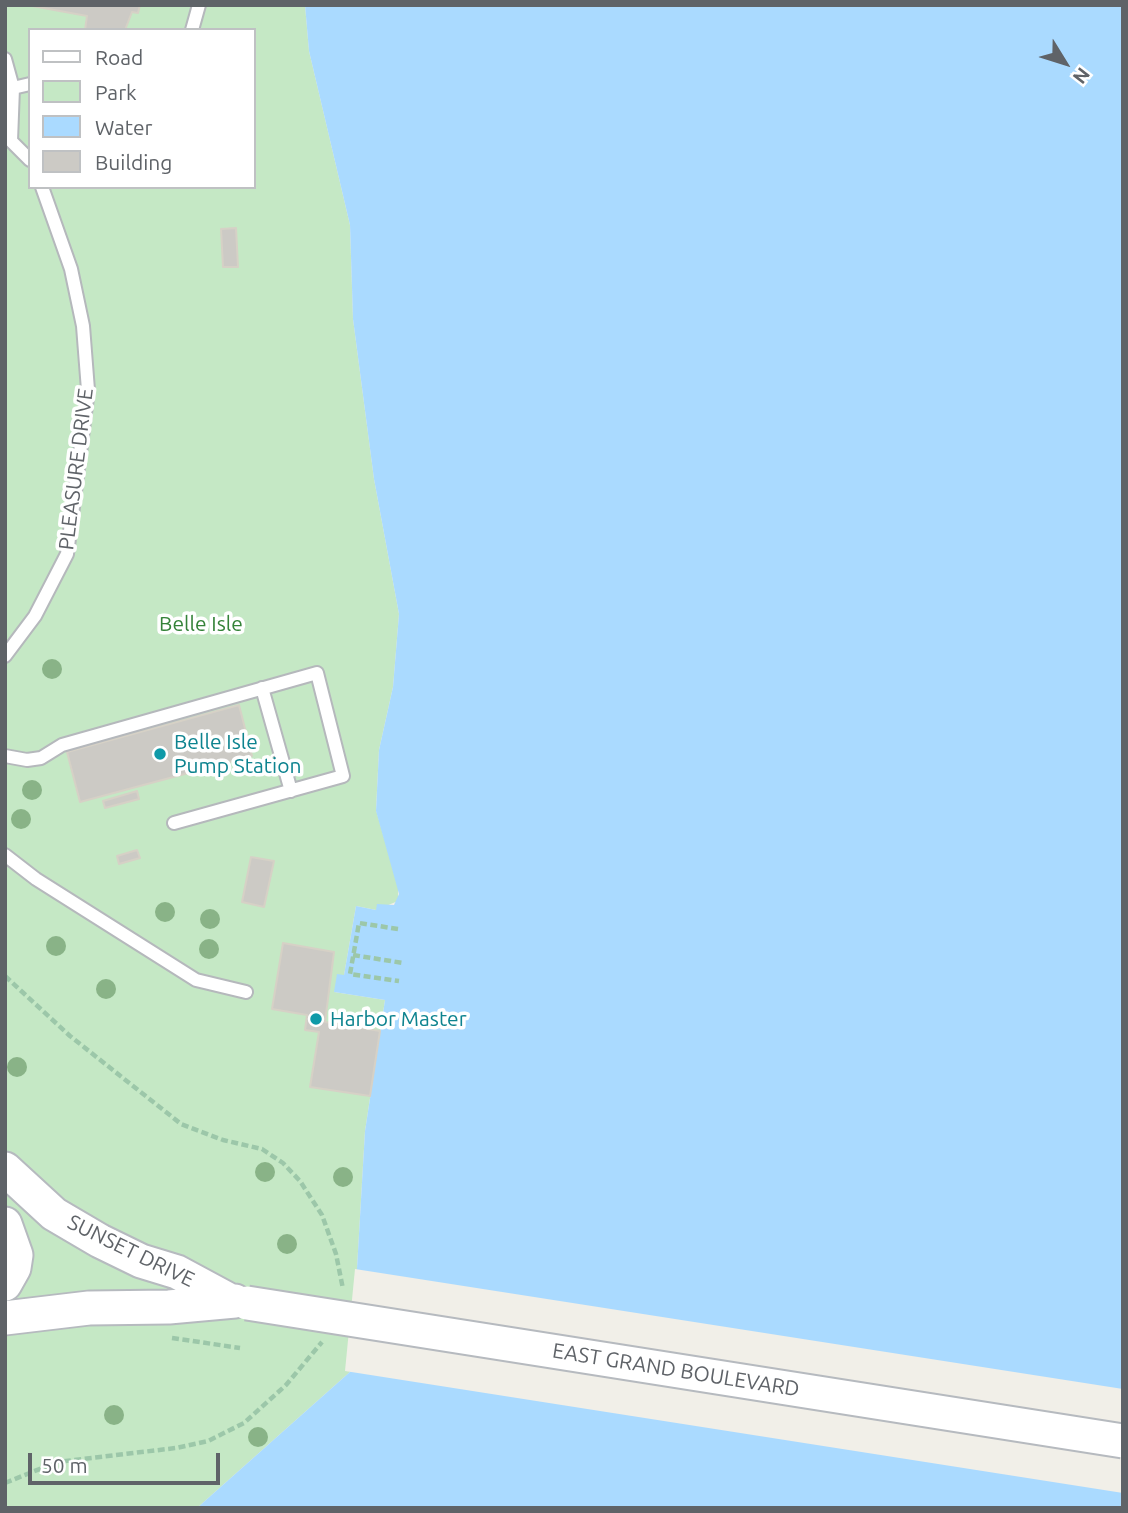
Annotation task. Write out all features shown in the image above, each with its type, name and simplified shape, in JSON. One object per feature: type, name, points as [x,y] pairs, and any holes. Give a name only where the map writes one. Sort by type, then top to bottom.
[{"type":"street","name":"SUNSET DRIVE","points":[[5,1169],[54,1214],[100,1241],[141,1261],[177,1272],[238,1301]]},
{"type":"street","points":[[5,1224],[16,1255],[14,1268],[5,1284]]},
{"type":"street","points":[[5,1318],[44,1311],[169,1307],[238,1301]]},
{"type":"street","name":"EAST GRAND BOULEVARD","points":[[238,1301],[1123,1441]]},
{"type":"lane","points":[[193,28],[199,5]]},
{"type":"lane","points":[[5,59],[13,88],[10,141],[28,158]]},
{"type":"lane","points":[[13,88],[28,84]]},
{"type":"lane","name":"PLEASURE DRIVE","points":[[5,656],[35,616],[67,555],[88,390],[83,326],[71,269],[43,189]]},
{"type":"lane","points":[[5,756],[27,760],[41,758],[62,745],[317,673],[343,776],[174,823]]},
{"type":"lane","points":[[262,688],[291,791]]},
{"type":"lane","points":[[5,855],[36,879],[196,980],[246,992]]},
{"type":"path","points":[[398,929],[359,923],[350,974],[399,981]]},
{"type":"path","points":[[353,955],[403,963]]},
{"type":"green space","name":"Belle Isle","points":[[5,5],[305,5],[309,51],[350,225],[353,319],[374,479],[399,614],[393,687],[379,750],[376,810],[398,886],[398,901],[376,910],[356,906],[344,975],[334,992],[385,1000],[365,1131],[351,1371],[197,1508],[5,1508]]},
{"type":"water","points":[[305,5],[1123,5],[1123,1508],[197,1508],[351,1371],[365,1131],[385,1000],[334,992],[337,974],[344,975],[356,906],[376,910],[377,904],[394,905],[399,894],[376,811],[379,750],[393,687],[399,614],[374,479],[353,319],[350,225],[309,51]]},
{"type":"pier","points":[[355,1269],[1123,1389],[1123,1493],[345,1371]]},
{"type":"building","points":[[27,5],[140,5],[138,13],[132,12],[126,28],[85,28],[87,16]]},
{"type":"building","points":[[236,228],[238,267],[223,267],[221,229]]},
{"type":"building","name":"Belle Isle Pump Station","points":[[239,705],[252,756],[80,802],[67,752]]},
{"type":"building","points":[[137,791],[139,799],[105,808],[103,801]]},
{"type":"building","points":[[137,850],[140,858],[119,864],[117,856]]},
{"type":"building","points":[[251,857],[274,861],[264,907],[242,902]]},
{"type":"building","name":"Harbor Master","points":[[283,943],[334,952],[325,1022],[380,1031],[370,1096],[310,1087],[319,1032],[305,1030],[307,1015],[272,1009]]},
{"type":"place","name":"Belle Isle Pump Station","points":[[160,754]]},
{"type":"place","name":"Harbor Master","points":[[316,1019]]}]
